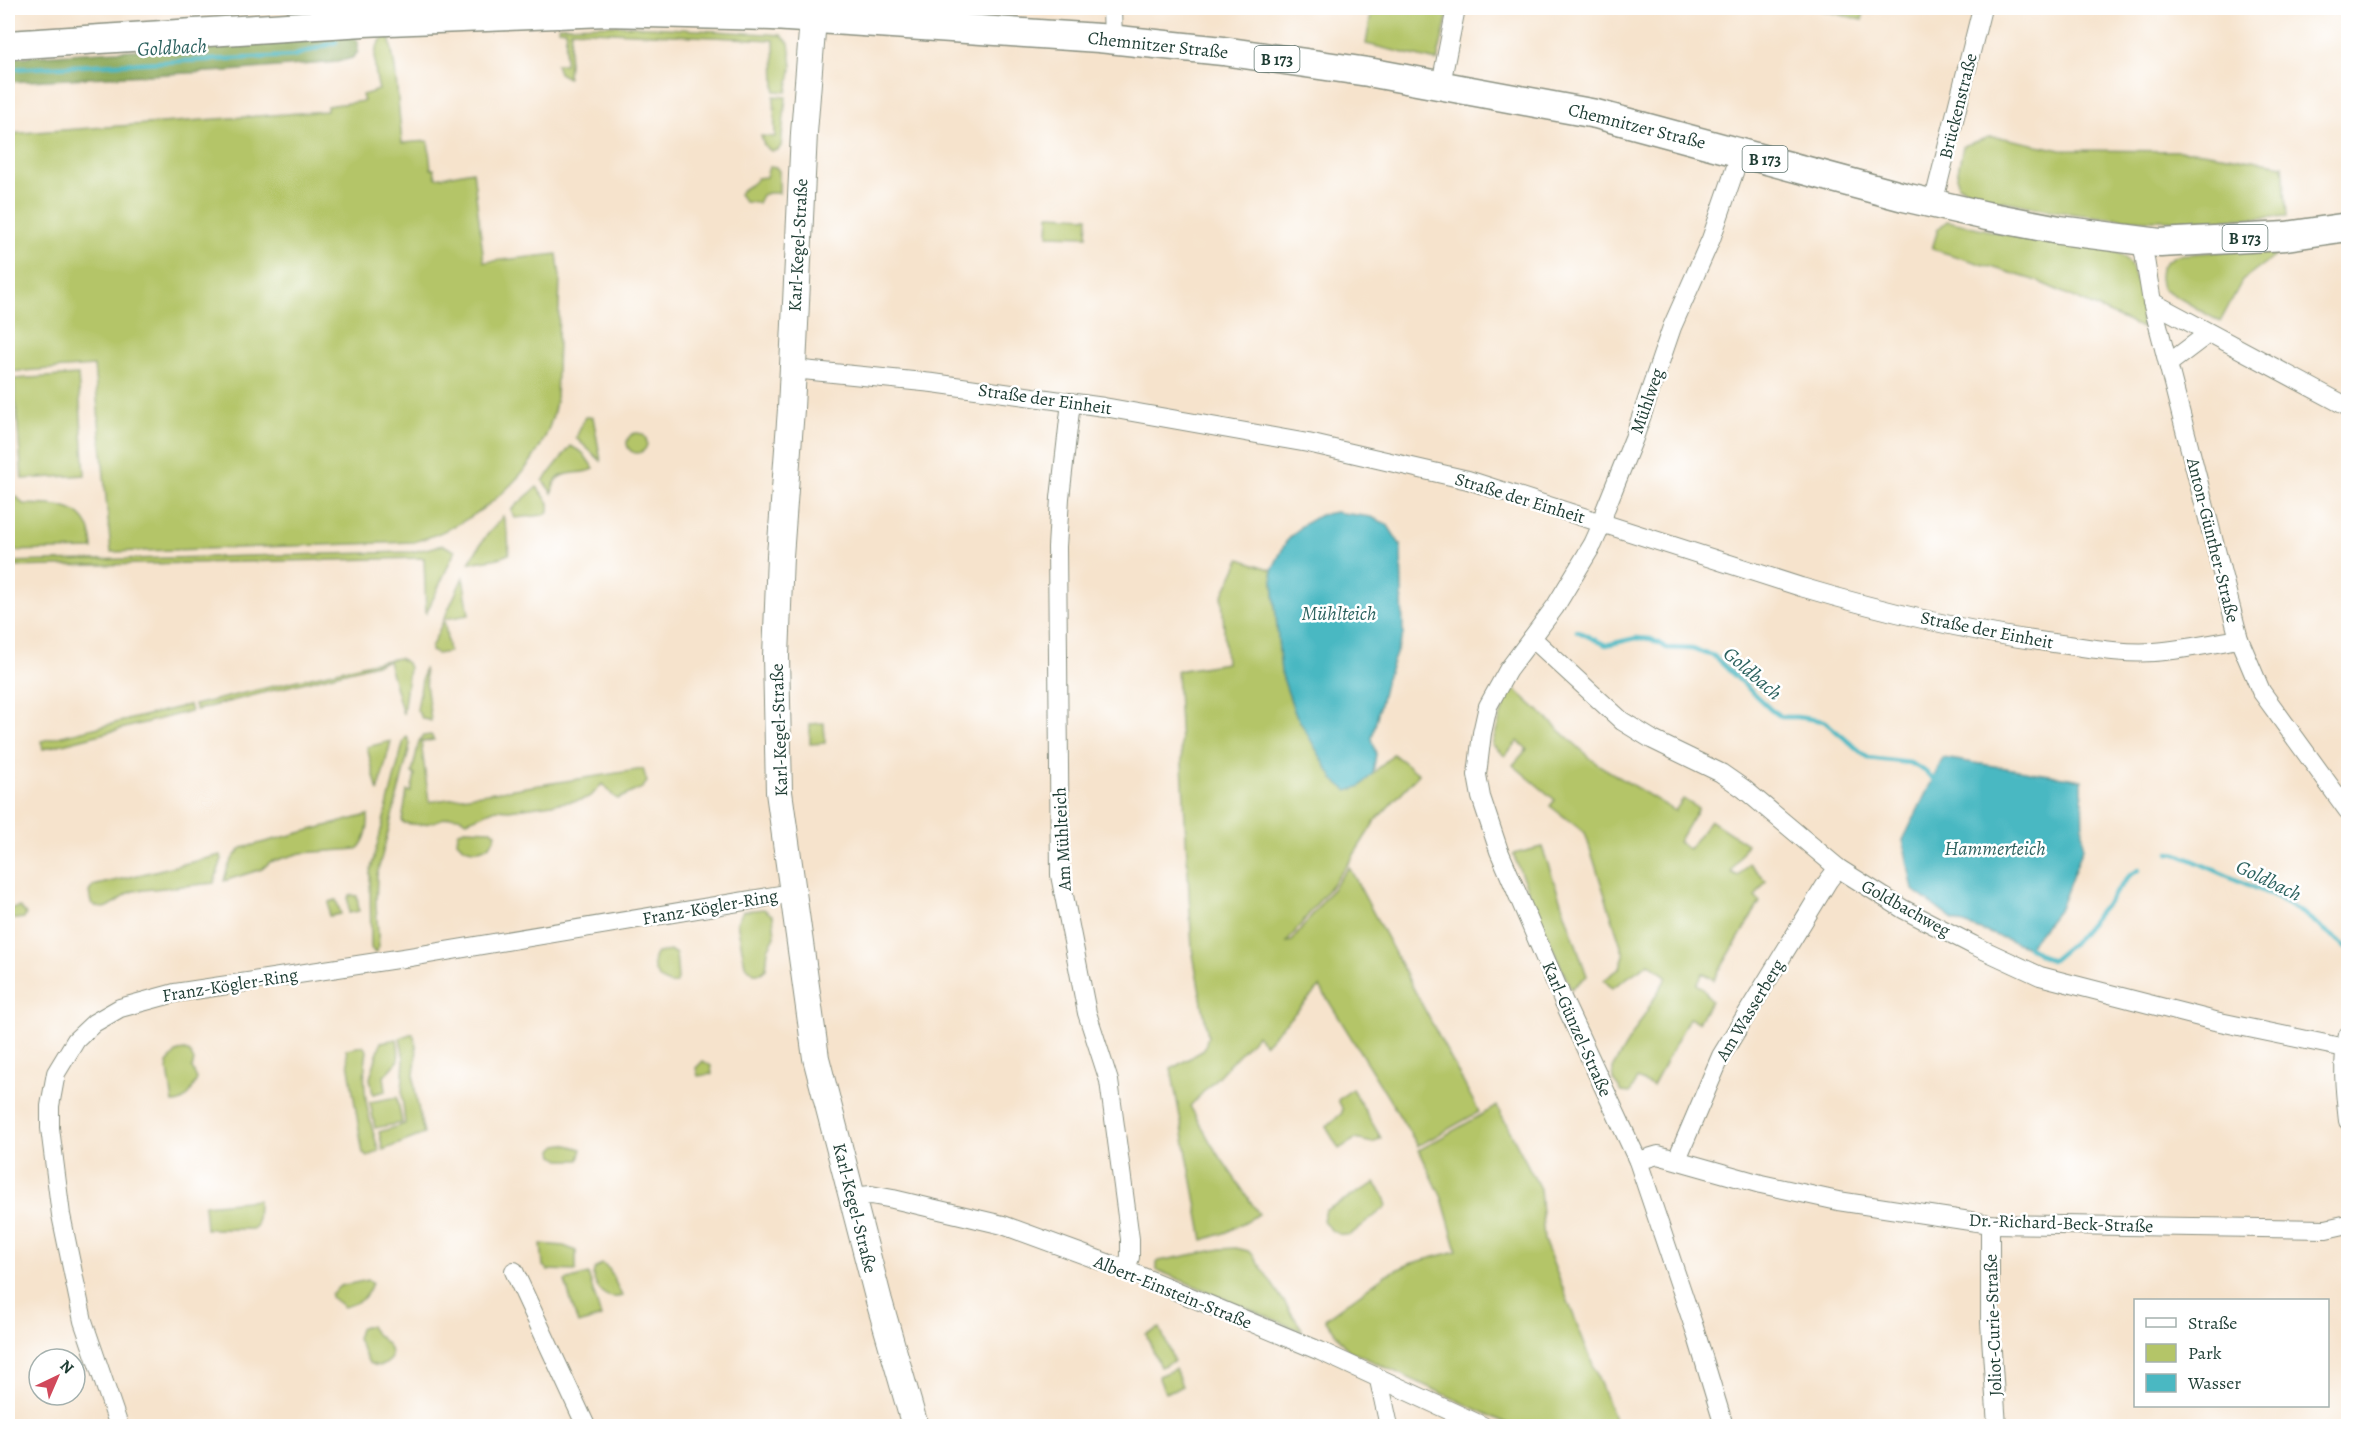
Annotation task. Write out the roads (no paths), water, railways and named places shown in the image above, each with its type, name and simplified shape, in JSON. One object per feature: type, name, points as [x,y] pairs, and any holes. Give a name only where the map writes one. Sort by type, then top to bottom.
[{"type":"main road","name":"Chemnitzer Straße","points":[[14,44],[364,22],[580,12],[813,19],[1113,40],[1310,63],[1441,84],[1596,114],[1933,204],[2059,230],[2160,243],[2286,236],[2349,226]]},
{"type":"street","points":[[1112,8],[1113,40]]},
{"type":"street","points":[[1441,84],[1456,8]]},
{"type":"street","name":"Brückenstraße","points":[[1933,204],[1982,8]]},
{"type":"street","name":"Karl-Kegel-Straße","points":[[813,19],[780,556],[777,656],[779,792],[816,1058],[895,1361],[915,1426]]},
{"type":"street","name":"Mühlweg","points":[[1532,638],[1555,607],[1593,544],[1602,524],[1605,510],[1634,438],[1672,327],[1711,239],[1741,152]]},
{"type":"street","name":"Anton-Günther-Straße","points":[[2142,241],[2152,302],[2239,639],[2261,691],[2349,811]]},
{"type":"street","points":[[2152,302],[2349,407]]},
{"type":"street","points":[[2168,364],[2209,333]]},
{"type":"street","name":"Straße der Einheit","points":[[793,369],[933,383],[1071,402],[1308,443],[1468,480],[1847,601],[1964,628],[2113,651],[2153,652],[2239,639]]},
{"type":"street","name":"Am Mühlteich","points":[[1071,402],[1057,547],[1060,875],[1087,1013],[1109,1081],[1130,1239],[1130,1257],[1126,1270]]},
{"type":"street","name":"Goldbachweg","points":[[1532,638],[1622,721],[1653,740],[1721,773],[1744,789],[1838,868],[1904,909],[2040,976],[2215,1020],[2347,1042]]},
{"type":"street","name":"Karl-Günzel-Straße","points":[[1532,638],[1508,670],[1488,706],[1477,776],[1481,797],[1499,851],[1563,1000],[1638,1161],[1694,1327],[1724,1426]]},
{"type":"street","name":"Am Wasserberg","points":[[1677,1158],[1721,1056],[1838,868]]},
{"type":"street","name":"Franz-Kögler-Ring","points":[[119,1426],[83,1321],[61,1215],[50,1128],[50,1107],[56,1073],[76,1040],[94,1023],[120,1008],[175,993],[410,957],[792,893]]},
{"type":"street","points":[[2347,1042],[2349,1121]]},
{"type":"street","name":"Dr.-Richard-Beck-Straße","points":[[1638,1161],[1658,1155],[1677,1158],[1761,1184],[1838,1201],[1990,1224],[2326,1229],[2349,1224]]},
{"type":"street","name":"Albert-Einstein-Straße","points":[[852,1197],[872,1195],[1003,1225],[1126,1270],[1320,1351],[1483,1426]]},
{"type":"street","name":"Joliot-Curie-Straße","points":[[1990,1224],[1990,1322],[1997,1426]]},
{"type":"street","points":[[514,1271],[586,1426]]},
{"type":"street","points":[[1379,1380],[1389,1426]]},
{"type":"water","name":"Mühlteich","points":[[1335,512],[1371,517],[1387,524],[1401,546],[1403,635],[1385,683],[1372,738],[1376,754],[1373,773],[1361,786],[1348,791],[1334,780],[1295,713],[1281,672],[1272,570],[1286,542],[1301,526],[1320,515]]},
{"type":"water","name":"Hammerteich","points":[[1943,758],[2082,780],[2083,848],[2061,906],[2028,947],[1953,920],[1913,890],[1903,840]]},
{"type":"waterway","name":"Goldbach","points":[[8,69],[293,56],[336,42]]},
{"type":"waterway","name":"Goldbach","points":[[1577,631],[1606,645],[1636,638],[1651,639],[1667,648],[1692,649],[1714,656],[1771,710],[1782,717],[1824,721],[1868,758],[1910,763],[1925,771],[1933,779]]},
{"type":"waterway","name":"Goldbach","points":[[2169,853],[2178,854],[2269,894],[2304,914],[2348,948]]},
{"type":"waterway","name":"Goldbach","points":[[2028,947],[2051,961],[2076,940],[2130,875],[2139,870]]}]
